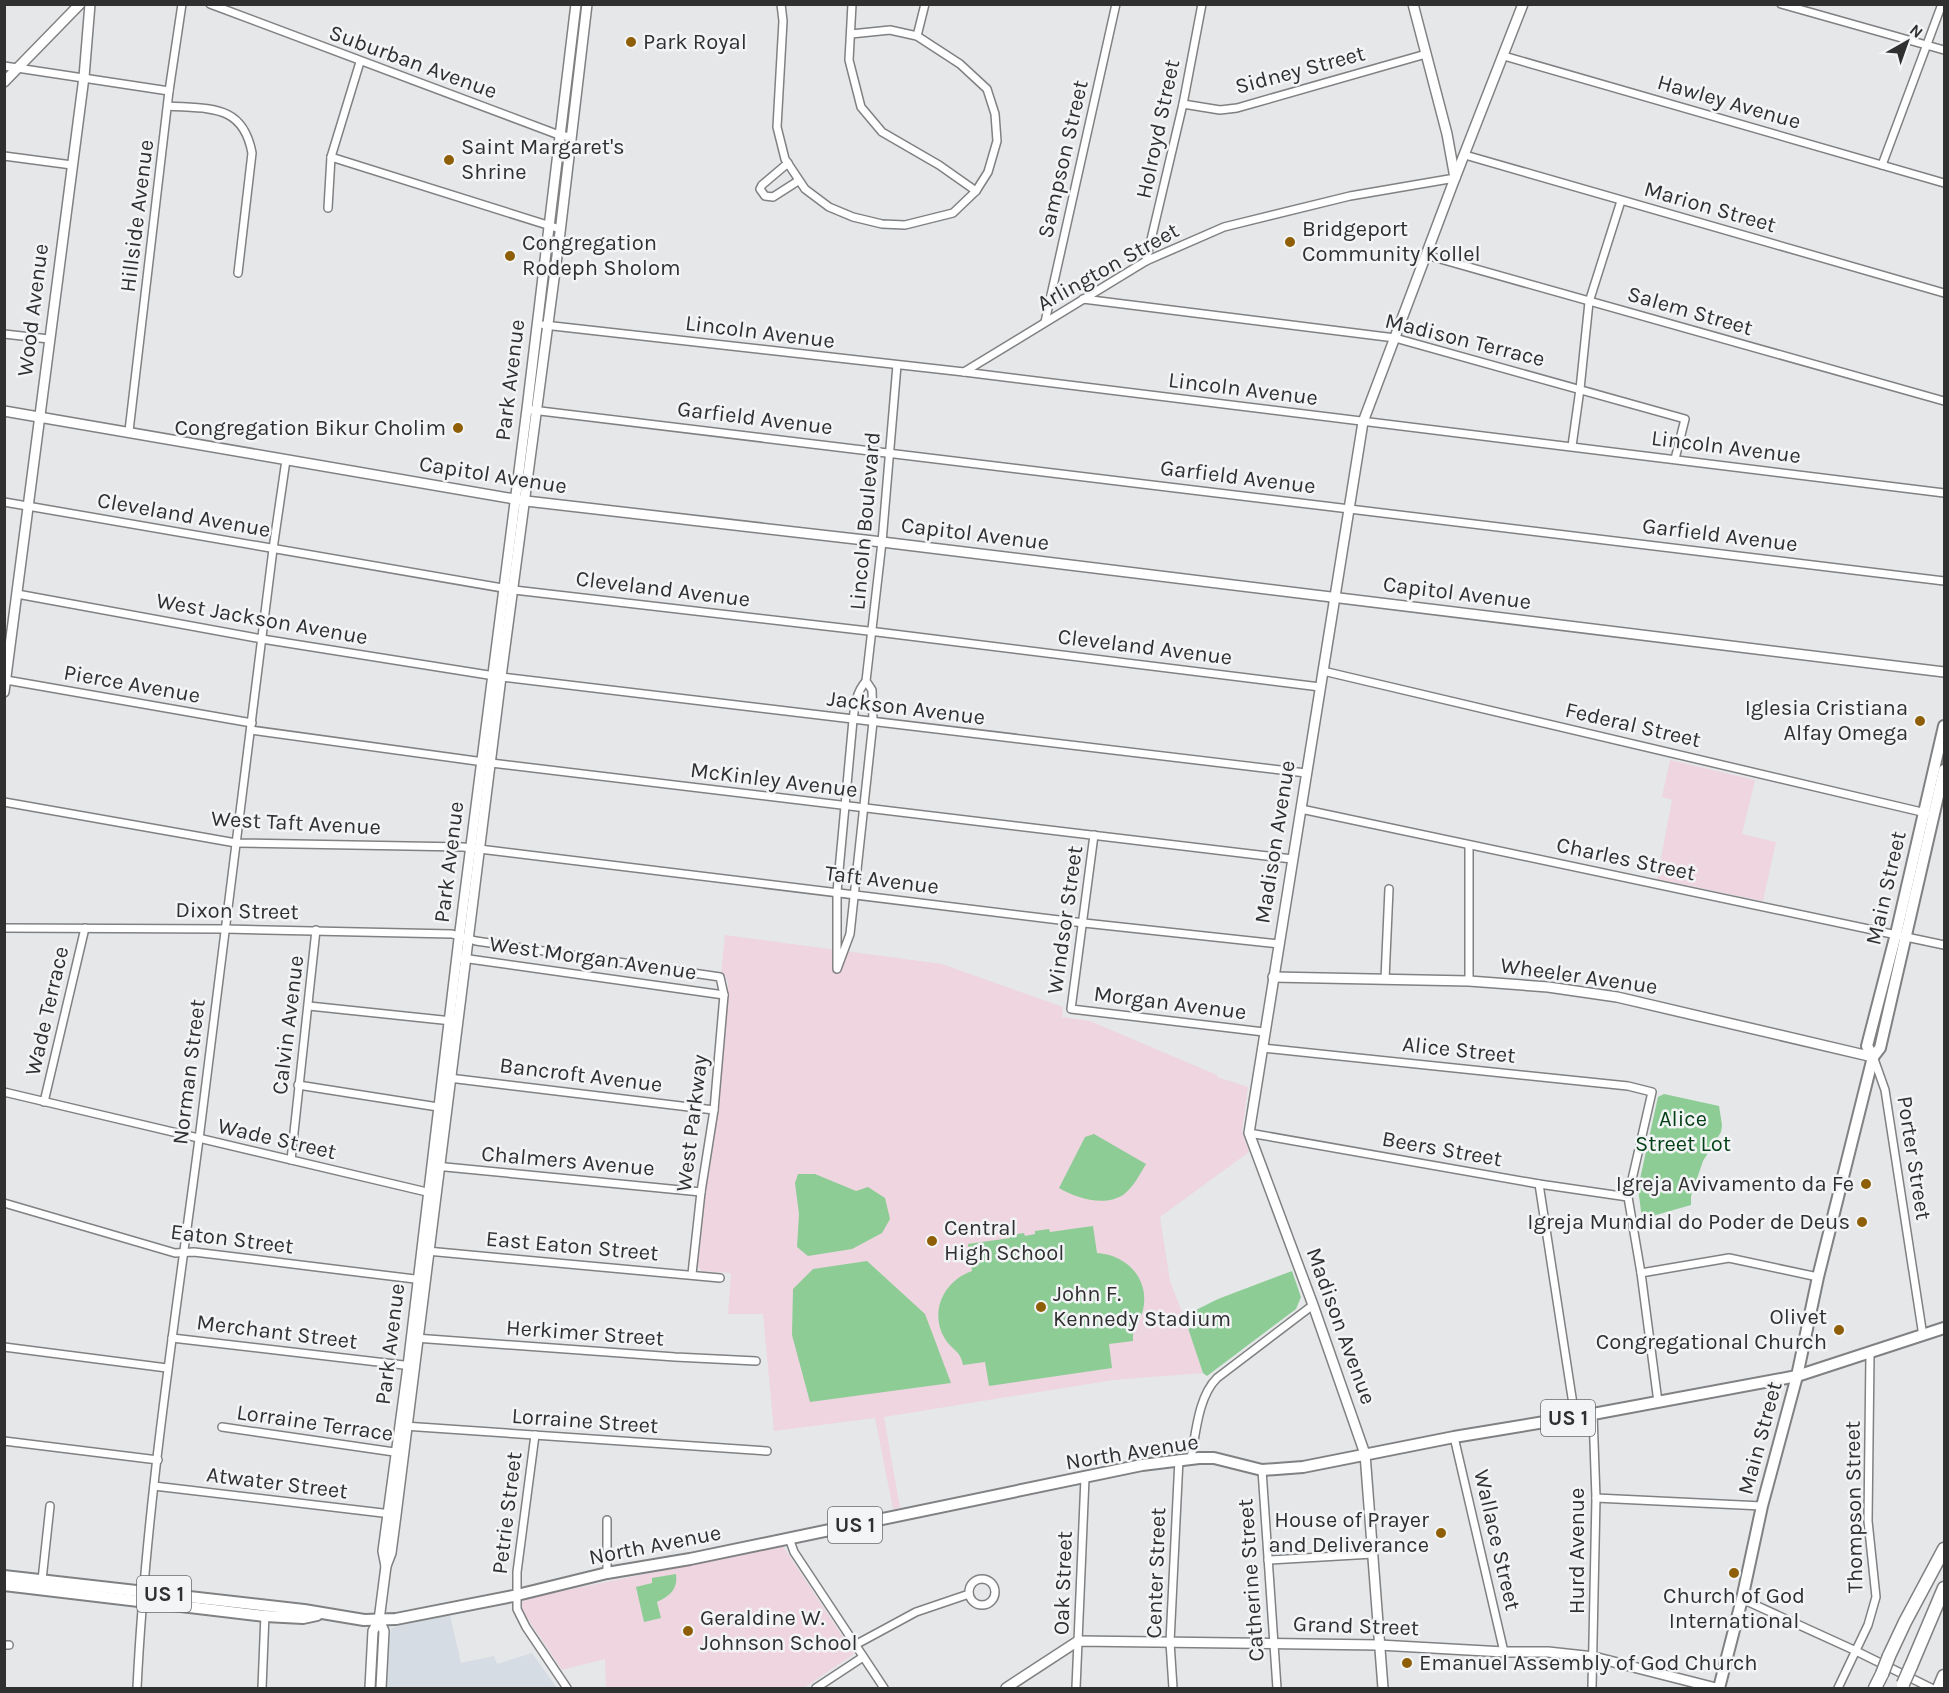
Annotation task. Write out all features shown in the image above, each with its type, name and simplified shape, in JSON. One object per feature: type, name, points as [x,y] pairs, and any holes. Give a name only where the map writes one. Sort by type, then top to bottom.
[{"type":"highway","points":[[1875,1689],[1908,1615],[1944,1550]]},
{"type":"highway","points":[[1902,1686],[1944,1588]]},
{"type":"main road","points":[[4,82],[80,4]]},
{"type":"main road","name":"Wood Avenue","points":[[4,692],[9,626],[17,594],[84,77],[90,4]]},
{"type":"main road","name":"Park Avenue","points":[[497,676],[514,590],[526,501],[532,410],[542,325],[548,226],[576,4]]},
{"type":"main road","name":"Park Avenue","points":[[542,325],[560,229],[587,4]]},
{"type":"main road","points":[[1413,4],[1447,134],[1455,178]]},
{"type":"main road","name":"Madison Avenue","points":[[1383,1689],[1365,1454],[1249,1133],[1363,422],[1523,4]]},
{"type":"main road","points":[[556,163],[567,165]]},
{"type":"main road","name":"Park Avenue","points":[[381,1689],[384,1631],[380,1620],[387,1566],[391,1553],[393,1514],[421,1279],[497,676],[502,588],[515,500],[532,410]]},
{"type":"main road","name":"Capitol Avenue","points":[[4,411],[515,500],[882,542],[1944,672]]},
{"type":"main road","name":"Main Street","points":[[1717,1689],[1742,1599],[1762,1506],[1797,1376],[1818,1277],[1873,1057],[1867,1046],[1902,935],[1929,814],[1944,726]]},
{"type":"main road","name":"Main Street","points":[[1929,814],[1944,770]]},
{"type":"main road","name":"Wheeler Avenue","points":[[1273,977],[1468,981],[1548,987],[1617,997],[1873,1057]]},
{"type":"main road","name":"Park Avenue","points":[[436,1166],[438,1107],[447,1078]]},
{"type":"main road","name":"North Avenue","points":[[4,1576],[265,1611],[380,1620],[516,1595],[607,1573],[690,1559],[1142,1465],[1179,1459],[1214,1458],[1262,1470],[1303,1467],[1454,1437],[1658,1402],[1797,1376],[1944,1328]]},
{"type":"main road","name":"North Avenue","points":[[4,1585],[142,1596]]},
{"type":"main road","name":"Park Avenue","points":[[370,1689],[373,1635],[380,1620]]},
{"type":"main road","points":[[1006,1689],[1078,1641]]},
{"type":"main road","name":"Grand Street","points":[[1078,1641],[1379,1645],[1504,1652],[1548,1652],[1594,1657],[1717,1689]]},
{"type":"street","name":"Hillside Avenue","points":[[129,431],[169,91],[182,4]]},
{"type":"street","name":"Suburban Avenue","points":[[210,4],[360,62],[559,135],[571,137]]},
{"type":"street","points":[[781,4],[783,21],[777,127],[788,163],[798,181],[829,207],[853,217],[882,224],[905,225],[952,213],[976,191],[988,172],[997,141],[995,114],[987,89],[960,64],[917,36],[890,30],[851,34]]},
{"type":"street","points":[[852,4],[849,60],[861,107],[882,132],[939,165],[976,191]]},
{"type":"street","points":[[917,36],[925,4]]},
{"type":"street","name":"Sampson Street","points":[[1045,322],[1116,4]]},
{"type":"street","name":"Holroyd Street","points":[[1146,261],[1183,104],[1202,4]]},
{"type":"street","points":[[1781,4],[1944,50]]},
{"type":"street","points":[[1882,165],[1942,4]]},
{"type":"street","name":"Sidney Street","points":[[1183,104],[1220,110],[1237,108],[1426,54]]},
{"type":"street","name":"Hawley Avenue","points":[[1504,56],[1944,183]]},
{"type":"street","points":[[328,208],[331,157],[360,62]]},
{"type":"street","points":[[4,66],[169,91]]},
{"type":"street","points":[[168,106],[225,113],[240,122],[249,138],[252,153],[238,273]]},
{"type":"street","name":"Marion Street","points":[[1465,155],[1944,293]]},
{"type":"street","points":[[4,156],[72,165]]},
{"type":"street","points":[[331,157],[560,229]]},
{"type":"street","points":[[788,163],[760,189],[765,196],[773,197],[798,181]]},
{"type":"street","name":"Arlington Street","points":[[964,372],[1146,261],[1224,227],[1350,196],[1455,178]]},
{"type":"street","points":[[1572,446],[1589,302],[1621,201]]},
{"type":"street","name":"Salem Street","points":[[1426,255],[1944,401]]},
{"type":"street","name":"Madison Terrace","points":[[1083,299],[1395,338],[1685,419],[1675,459]]},
{"type":"street","name":"Lincoln Avenue","points":[[542,325],[964,372],[1944,493]]},
{"type":"street","points":[[4,334],[49,339]]},
{"type":"street","name":"Lincoln Boulevard","points":[[866,681],[872,690],[873,722],[850,934],[837,969],[837,892],[845,807],[856,698],[866,681],[872,631],[897,365]]},
{"type":"street","name":"Garfield Avenue","points":[[532,410],[1944,580]]},
{"type":"street","name":"Norman Street","points":[[137,1689],[142,1596],[167,1368],[199,1139],[286,460]]},
{"type":"street","name":"Cleveland Avenue","points":[[4,501],[514,590],[872,631],[1320,687]]},
{"type":"street","name":"West Jackson Avenue","points":[[17,594],[262,639],[497,676]]},
{"type":"street","name":"Federal Street","points":[[1323,671],[1929,814]]},
{"type":"street","name":"Jackson Avenue","points":[[497,676],[1306,773]]},
{"type":"street","name":"Pierce Avenue","points":[[6,680],[251,727]]},
{"type":"street","name":"McKinley Avenue","points":[[251,727],[486,763],[1292,859]]},
{"type":"street","name":"West Taft Avenue","points":[[4,802],[236,843],[476,849]]},
{"type":"street","name":"Charles Street","points":[[1301,809],[1944,945]]},
{"type":"street","name":"Windsor Street","points":[[1071,1009],[1094,835]]},
{"type":"street","points":[[1468,981],[1469,845]]},
{"type":"street","name":"Taft Avenue","points":[[476,849],[1084,923],[1279,944]]},
{"type":"street","points":[[1385,979],[1389,889]]},
{"type":"street","name":"Dixon Street","points":[[4,928],[316,930],[452,934],[464,937]]},
{"type":"street","name":"Wade Terrace","points":[[44,1101],[85,928]]},
{"type":"street","name":"Calvin Avenue","points":[[291,1160],[316,930]]},
{"type":"street","name":"West Morgan Avenue","points":[[464,937],[720,976]]},
{"type":"street","name":"West Morgan Avenue","points":[[462,957],[724,995]]},
{"type":"street","name":"West Parkway","points":[[692,1274],[701,1192],[714,1110],[724,995],[720,976]]},
{"type":"street","points":[[309,1006],[454,1021]]},
{"type":"street","name":"Morgan Avenue","points":[[1071,1009],[1264,1032]]},
{"type":"street","name":"Alice Street","points":[[1262,1047],[1628,1086],[1652,1092],[1628,1197]]},
{"type":"street","name":"Porter Street","points":[[1873,1057],[1885,1090],[1923,1336]]},
{"type":"street","name":"Bancroft Avenue","points":[[447,1078],[714,1110]]},
{"type":"street","points":[[298,1085],[438,1107]]},
{"type":"street","name":"Wade Street","points":[[4,1092],[432,1193]]},
{"type":"street","name":"Beers Street","points":[[1249,1133],[1539,1184],[1628,1197]]},
{"type":"street","name":"Chalmers Avenue","points":[[436,1166],[701,1192]]},
{"type":"street","points":[[1539,1184],[1575,1416]]},
{"type":"street","points":[[1628,1197],[1641,1273],[1658,1402]]},
{"type":"street","name":"Eaton Street","points":[[4,1203],[176,1253],[195,1252],[421,1279]]},
{"type":"street","name":"East Eaton Street","points":[[425,1251],[720,1278]]},
{"type":"street","points":[[1641,1273],[1729,1258],[1818,1277]]},
{"type":"street","points":[[1191,1458],[1201,1411],[1214,1381],[1313,1305]]},
{"type":"street","name":"Merchant Street","points":[[172,1338],[411,1366]]},
{"type":"street","name":"Herkimer Street","points":[[415,1338],[663,1357],[756,1361]]},
{"type":"street","points":[[4,1347],[167,1368]]},
{"type":"street","name":"Thompson Street","points":[[1838,1689],[1868,1625],[1876,1597],[1868,1521],[1870,1354]]},
{"type":"street","name":"Hurd Avenue","points":[[1592,1689],[1596,1498],[1593,1414]]},
{"type":"street","name":"Lorraine Street","points":[[404,1426],[767,1451]]},
{"type":"street","name":"Lorraine Terrace","points":[[222,1427],[400,1453]]},
{"type":"street","name":"Petrie Street","points":[[516,1595],[535,1435]]},
{"type":"street","name":"Wallace Street","points":[[1454,1437],[1504,1652]]},
{"type":"street","points":[[4,1441],[158,1460]]},
{"type":"street","name":"Center Street","points":[[1173,1689],[1170,1642],[1179,1459]]},
{"type":"street","name":"Catherine Street","points":[[1262,1470],[1277,1689]]},
{"type":"street","name":"Oak Street","points":[[1076,1689],[1084,1478]]},
{"type":"street","name":"Atwater Street","points":[[154,1486],[393,1514]]},
{"type":"street","points":[[1596,1498],[1762,1506]]},
{"type":"street","points":[[42,1580],[50,1506]]},
{"type":"street","points":[[607,1520],[607,1573]]},
{"type":"street","points":[[789,1538],[794,1552],[884,1689]]},
{"type":"street","points":[[1268,1560],[1373,1554]]},
{"type":"street","points":[[855,1645],[916,1612],[969,1594]]},
{"type":"street","points":[[516,1595],[522,1621],[567,1689]]},
{"type":"street","points":[[1742,1599],[1856,1651],[1931,1689]]},
{"type":"street","points":[[262,1689],[265,1611]]},
{"type":"street","points":[[816,1689],[863,1657]]},
{"type":"shaded area","points":[[1670,760],[1755,780],[1742,834],[1776,842],[1763,901],[1657,879],[1672,800],[1662,797]]},
{"type":"shaded area","name":"Central High School","points":[[725,935],[942,964],[1063,1007],[1062,1017],[1090,1021],[1217,1075],[1217,1077],[1248,1087],[1242,1131],[1249,1152],[1160,1217],[1170,1281],[1203,1373],[1113,1380],[884,1417],[900,1508],[893,1509],[875,1418],[774,1431],[763,1314],[728,1314],[731,1273],[702,1271],[696,1265],[713,1137],[728,983],[725,975],[721,973]]},
{"type":"shaded area","name":"Geraldine W. Johnson School","points":[[783,1546],[854,1654],[804,1688],[606,1688],[605,1659],[562,1670],[520,1607],[522,1602],[528,1598]]},
{"type":"shaded area","points":[[450,1615],[461,1663],[494,1656],[497,1664],[532,1653],[557,1688],[386,1688],[391,1629],[400,1625]]},
{"type":"green space","name":"Alice Street Lot","points":[[1664,1094],[1719,1106],[1721,1132],[1703,1161],[1691,1196],[1691,1205],[1642,1219],[1638,1188],[1658,1097]]},
{"type":"green space","points":[[1094,1134],[1146,1164],[1130,1189],[1115,1199],[1090,1200],[1059,1188],[1085,1137]]},
{"type":"green space","points":[[798,1174],[815,1174],[856,1191],[868,1187],[885,1198],[890,1219],[882,1233],[852,1249],[808,1256],[797,1247],[799,1214],[795,1183]]},
{"type":"green space","name":"John F. Kennedy Stadium","points":[[1093,1226],[1097,1253],[1118,1258],[1127,1264],[1134,1271],[1143,1288],[1143,1310],[1135,1328],[1133,1341],[1109,1344],[1112,1368],[989,1386],[985,1362],[963,1365],[958,1353],[945,1339],[938,1319],[946,1290],[953,1282],[972,1271],[968,1244],[1010,1238],[1010,1235],[1024,1233],[1025,1236],[1035,1234],[1035,1231],[1049,1229],[1050,1232]]},
{"type":"green space","points":[[867,1261],[925,1314],[951,1383],[810,1402],[792,1335],[793,1289],[813,1269]]},
{"type":"green space","points":[[1292,1271],[1301,1297],[1296,1309],[1207,1376],[1203,1373],[1184,1316],[1218,1299]]},
{"type":"green space","points":[[676,1574],[676,1584],[672,1591],[657,1602],[661,1618],[644,1622],[636,1587],[652,1583],[652,1578]]},
{"type":"place","name":"Park Royal","points":[[631,42]]},
{"type":"place","name":"Saint Margaret's Shrine","points":[[449,160]]},
{"type":"place","name":"Bridgeport Community Kollel","points":[[1290,242]]},
{"type":"place","name":"Congregation Rodeph Sholom","points":[[510,256]]},
{"type":"place","name":"Congregation Bikur Cholim","points":[[458,428]]},
{"type":"place","name":"Iglesia Cristiana Alfay Omega","points":[[1920,721]]},
{"type":"place","name":"Igreja Avivamento da Fe","points":[[1866,1184]]},
{"type":"place","name":"Igreja Mundial do Poder de Deus","points":[[1862,1222]]},
{"type":"place","name":"Central High School","points":[[932,1241]]},
{"type":"place","name":"John F. Kennedy Stadium","points":[[1041,1307]]},
{"type":"place","name":"Olivet Congregational Church","points":[[1839,1330]]},
{"type":"place","name":"House of Prayer and Deliverance","points":[[1441,1533]]},
{"type":"place","name":"Church of God International","points":[[1734,1573]]},
{"type":"place","name":"Geraldine W. Johnson School","points":[[688,1631]]},
{"type":"place","name":"Emanuel Assembly of God Church","points":[[1407,1663]]}]
